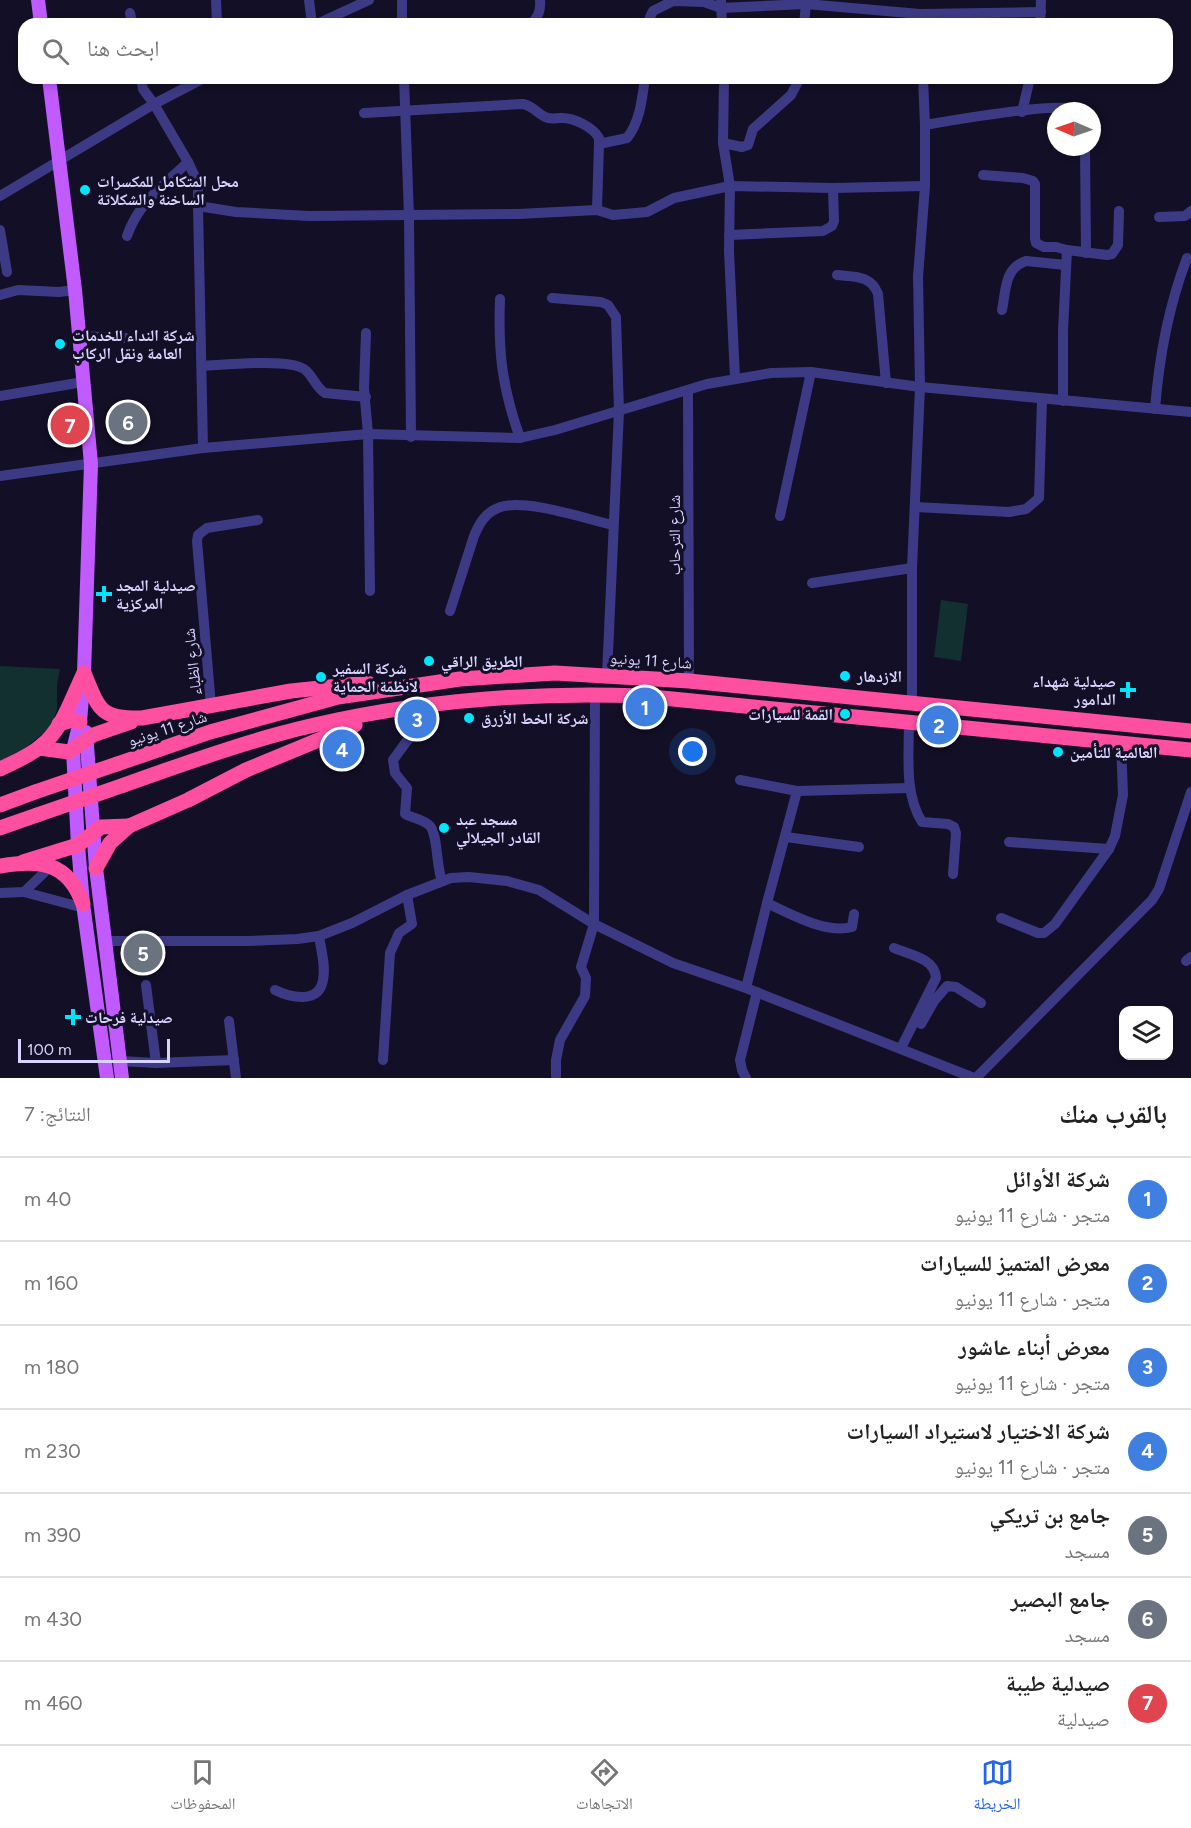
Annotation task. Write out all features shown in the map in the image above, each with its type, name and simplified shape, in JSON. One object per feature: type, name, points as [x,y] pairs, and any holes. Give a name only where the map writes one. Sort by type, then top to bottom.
[{"type":"highway","points":[[84,673],[94,698],[106,713],[121,718],[142,718]]},
{"type":"highway","points":[[0,769],[39,748],[47,741],[59,724],[84,673]]},
{"type":"highway","name":"شارع 11 يونيو","points":[[0,805],[210,732],[338,697],[416,684],[526,674],[607,675],[689,681],[1191,731]]},
{"type":"highway","points":[[39,748],[65,753],[100,731],[142,718],[291,691],[381,682],[416,684]]},
{"type":"highway","points":[[0,828],[219,752],[276,735],[422,706],[506,698],[595,694],[642,696],[1191,750]]},
{"type":"highway","points":[[96,868],[100,851],[129,826],[188,800],[246,770],[346,728],[422,706]]},
{"type":"highway","points":[[59,724],[72,720],[80,722]]},
{"type":"highway","points":[[0,866],[23,862],[78,845],[105,826],[129,826]]},
{"type":"highway","points":[[78,845],[100,851]]},
{"type":"highway","points":[[23,862],[37,862],[51,866],[72,881],[84,906]]},
{"type":"main road","points":[[38,0],[40,18]]},
{"type":"main road","points":[[50,84],[75,290],[91,464],[84,673],[80,722],[73,750],[84,906],[108,1078]]},
{"type":"main road","points":[[80,722],[87,738],[94,833],[100,851]]},
{"type":"main road","points":[[96,868],[122,1078]]},
{"type":"street","points":[[216,0],[217,18]]},
{"type":"street","points":[[309,0],[311,18]]},
{"type":"street","points":[[330,18],[369,0]]},
{"type":"street","points":[[402,0],[402,18]]},
{"type":"street","points":[[537,18],[540,0]]},
{"type":"street","points":[[1040,18],[1041,0]]},
{"type":"street","points":[[650,18],[653,11],[673,2],[806,4],[912,18]]},
{"type":"street","points":[[805,18],[806,4]]},
{"type":"street","points":[[937,18],[1041,12]]},
{"type":"street","points":[[142,84],[198,183],[203,448]]},
{"type":"street","points":[[0,196],[154,104],[192,84]]},
{"type":"street","points":[[404,84],[409,216],[411,437]]},
{"type":"street","points":[[599,144],[627,138],[634,129],[644,84]]},
{"type":"street","points":[[724,84],[723,143],[730,186],[729,234],[735,378]]},
{"type":"street","points":[[723,143],[742,147],[748,145],[753,129],[791,95],[797,84]]},
{"type":"street","points":[[912,704],[912,568],[920,387],[918,277],[925,186],[923,84]]},
{"type":"street","points":[[1022,112],[1029,84]]},
{"type":"street","points":[[364,113],[523,104],[534,108],[540,115],[548,118],[564,118],[591,129],[599,138],[597,210]]},
{"type":"street","points":[[925,125],[972,116],[1047,109]]},
{"type":"street","points":[[1085,156],[1086,253]]},
{"type":"street","points":[[127,236],[141,206],[188,162]]},
{"type":"street","points":[[983,175],[1033,181],[1035,184],[1035,238],[1036,243],[1044,247],[1107,255],[1116,250],[1119,245],[1119,211]]},
{"type":"street","points":[[198,206],[236,212],[309,216],[518,214],[597,210],[613,215],[647,212],[674,198],[730,186],[833,188],[925,186]]},
{"type":"street","points":[[729,234],[823,231],[832,226],[834,221],[833,188]]},
{"type":"street","points":[[1159,217],[1185,216],[1191,211]]},
{"type":"street","points":[[0,230],[7,272]]},
{"type":"street","points":[[1063,401],[1063,331],[1067,250]]},
{"type":"street","points":[[1155,408],[1161,358],[1173,300],[1187,258]]},
{"type":"street","points":[[1002,310],[1008,274],[1020,263],[1026,261],[1066,265]]},
{"type":"street","points":[[837,275],[865,278],[875,286],[878,294],[886,383]]},
{"type":"street","points":[[0,295],[18,290],[59,292],[75,290]]},
{"type":"street","points":[[552,298],[601,302],[608,305],[616,317],[619,411],[607,675]]},
{"type":"street","points":[[500,299],[500,363],[509,408],[520,438]]},
{"type":"street","points":[[366,333],[364,388],[368,434],[370,591]]},
{"type":"street","points":[[79,336],[126,338]]},
{"type":"street","points":[[202,366],[282,363],[297,366],[308,373],[320,390],[325,393],[366,397]]},
{"type":"street","points":[[780,516],[811,372]]},
{"type":"street","points":[[0,476],[203,448],[368,434],[411,437],[520,438],[555,430],[688,390],[735,378],[771,373],[811,372],[920,387],[1191,412]]},
{"type":"street","points":[[0,396],[83,382]]},
{"type":"street","name":"شارع الترحاب","points":[[688,390],[689,681]]},
{"type":"street","points":[[916,507],[1009,512],[1032,506],[1039,498],[1042,399]]},
{"type":"street","points":[[450,611],[474,536],[485,517],[494,509],[509,505],[525,505],[613,525]]},
{"type":"street","name":"شارع الظباء","points":[[211,706],[198,535],[207,528],[258,520]]},
{"type":"street","points":[[812,584],[912,568]]},
{"type":"street","points":[[556,1078],[556,1060],[560,1040],[585,996],[586,978],[581,967],[594,924],[595,694]]},
{"type":"street","points":[[422,706],[412,734],[393,760],[395,773],[407,788],[405,814],[430,827],[435,842],[438,873],[442,881]]},
{"type":"street","points":[[909,721],[910,788],[918,816],[922,822],[948,824],[954,827],[956,833],[953,874]]},
{"type":"street","points":[[1001,918],[1038,933],[1047,931],[1055,924],[1109,849],[1120,817],[1123,795],[1121,742]]},
{"type":"street","points":[[740,780],[797,791],[910,788]]},
{"type":"street","points":[[746,988],[766,903],[797,791]]},
{"type":"street","points":[[104,941],[248,941],[319,936],[442,881],[469,877],[507,880],[546,894],[594,924],[673,963],[757,992],[975,1078],[1152,900],[1159,889],[1191,792]]},
{"type":"street","points":[[786,837],[859,847]]},
{"type":"street","points":[[1009,842],[1109,849]]},
{"type":"street","points":[[24,892],[51,866]]},
{"type":"street","points":[[0,893],[24,892],[84,906]]},
{"type":"street","points":[[383,1060],[389,961],[399,933],[412,924],[407,895]]},
{"type":"street","points":[[766,903],[803,920],[842,930],[852,927],[854,914]]},
{"type":"street","points":[[275,990],[295,997],[305,997],[313,995],[320,989],[323,981],[323,967],[319,936]]},
{"type":"street","points":[[894,948],[928,962],[936,971],[936,978],[904,1050]]},
{"type":"street","points":[[146,985],[156,1063]]},
{"type":"street","points":[[904,1050],[934,1001],[947,986],[956,987],[981,1003]]},
{"type":"street","points":[[746,1078],[740,1060],[757,992]]},
{"type":"street","points":[[229,1021],[236,1078]]},
{"type":"street","points":[[120,1061],[156,1063],[234,1060]]},
{"type":"green space","points":[[941,600],[968,604],[961,661],[934,657]]},
{"type":"green space","points":[[0,666],[60,669],[57,709],[52,726],[24,749],[0,761]]},
{"type":"place","name":"محل المتكامل للمكسرات الساخنة والشكلاتة","points":[[85,190]]},
{"type":"place","name":"شركة النداء للخدمات العامة ونقل الركاب","points":[[60,344]]},
{"type":"place","name":"جامع البصير","points":[[128,422]]},
{"type":"place","name":"صيدلية طيبة","points":[[70,425]]},
{"type":"place","name":"صيدلية المجد المركزية","points":[[104,594]]},
{"type":"place","name":"الطريق الراقي","points":[[429,661]]},
{"type":"place","name":"الازدهار","points":[[845,676]]},
{"type":"place","name":"شركة السفير لانظمة الحماية","points":[[321,677]]},
{"type":"place","name":"صيدلية شهداء الدامور","points":[[1128,690]]},
{"type":"place","name":"شركة الأوائل","points":[[645,707]]},
{"type":"place","name":"القمة للسيارات","points":[[845,714]]},
{"type":"place","name":"شركة الخط الأزرق","points":[[469,718]]},
{"type":"place","name":"معرض أبناء عاشور","points":[[417,719]]},
{"type":"place","name":"معرض المتميز للسيارات","points":[[939,725]]},
{"type":"place","name":"شركة الاختيار لاستيراد السيارات","points":[[342,749]]},
{"type":"place","name":"العالمية للتأمين","points":[[1058,752]]},
{"type":"place","name":"مسجد عبد القادر الجيلالي","points":[[444,828]]},
{"type":"place","name":"جامع بن تريكي","points":[[143,953]]},
{"type":"place","name":"صيدلية فرحات","points":[[73,1017]]}]
